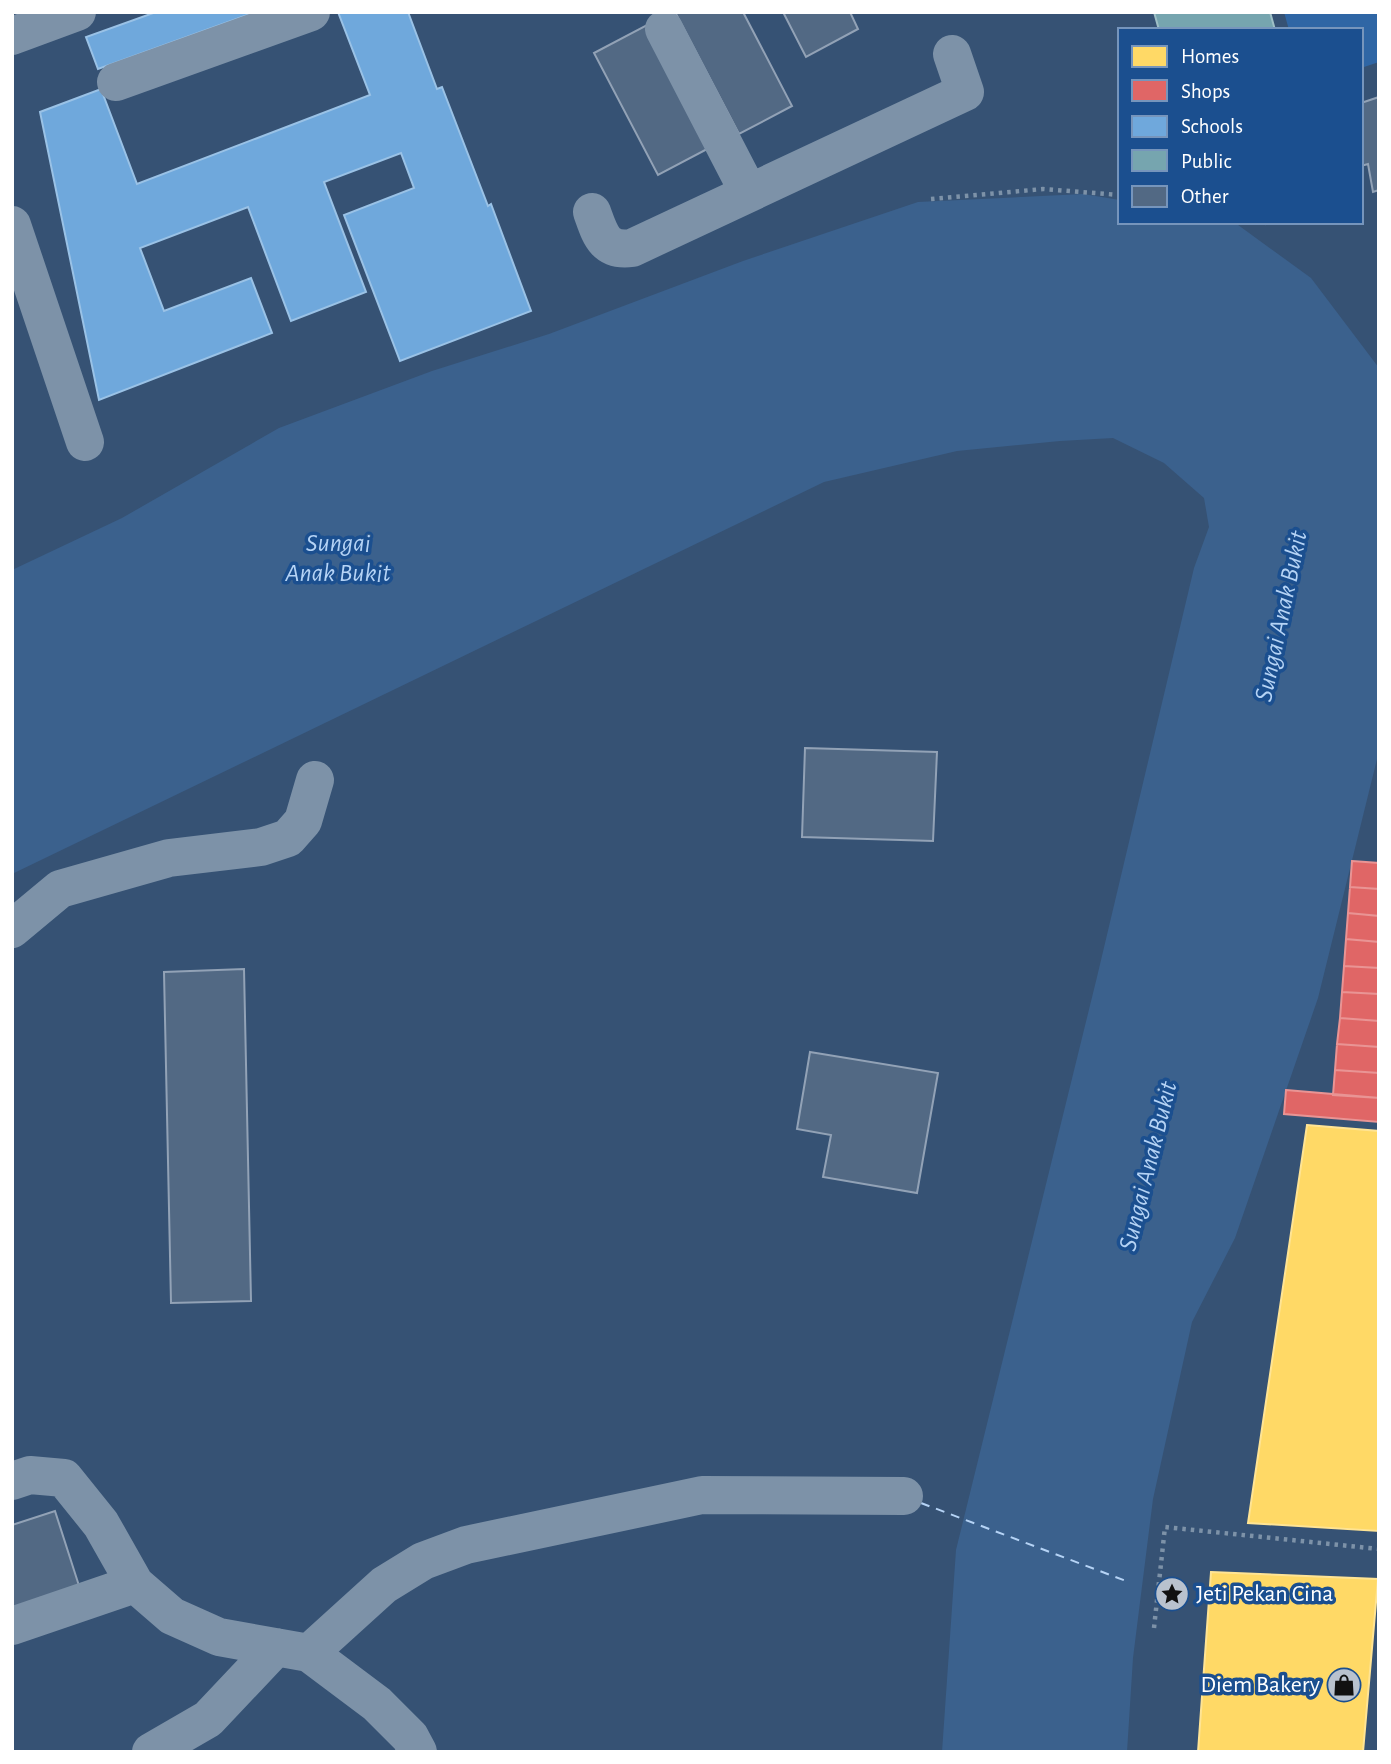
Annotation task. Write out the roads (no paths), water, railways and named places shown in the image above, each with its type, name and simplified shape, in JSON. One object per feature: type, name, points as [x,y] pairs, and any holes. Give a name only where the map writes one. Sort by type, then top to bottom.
[{"type":"street","points":[[12,36],[77,12]]},
{"type":"street","points":[[116,82],[311,12]]},
{"type":"street","points":[[664,29],[749,193]]},
{"type":"street","points":[[592,212],[601,236],[608,244],[620,250],[632,248],[965,92],[952,54]]},
{"type":"street","points":[[12,225],[85,442]]},
{"type":"street","points":[[12,929],[60,888],[169,858],[261,847],[288,838],[303,821],[316,780]]},
{"type":"street","points":[[12,1481],[30,1475],[64,1478],[101,1524],[135,1584],[173,1616],[219,1637],[292,1650],[377,1704],[410,1737],[418,1752]]},
{"type":"street","points":[[151,1752],[208,1719],[292,1650],[384,1585],[423,1561],[466,1545],[702,1495],[904,1496]]},
{"type":"street","points":[[12,1626],[135,1584]]},
{"type":"water","name":"Sungai Anak Bukit","points":[[1083,194],[1118,200],[1118,224],[1237,224],[1311,278],[1379,368],[1379,751],[1318,998],[1235,1238],[1192,1322],[1153,1499],[1133,1658],[1127,1752],[942,1752],[956,1550],[1194,568],[1209,527],[1204,498],[1164,463],[1113,438],[957,451],[824,482],[12,874],[12,570],[122,518],[279,428],[432,371],[549,334],[743,261],[918,202]]},
{"type":"place","name":"Jeti Pekan Cina","points":[[1172,1594]]},
{"type":"place","name":"Diem Bakery","points":[[1344,1685]]}]
